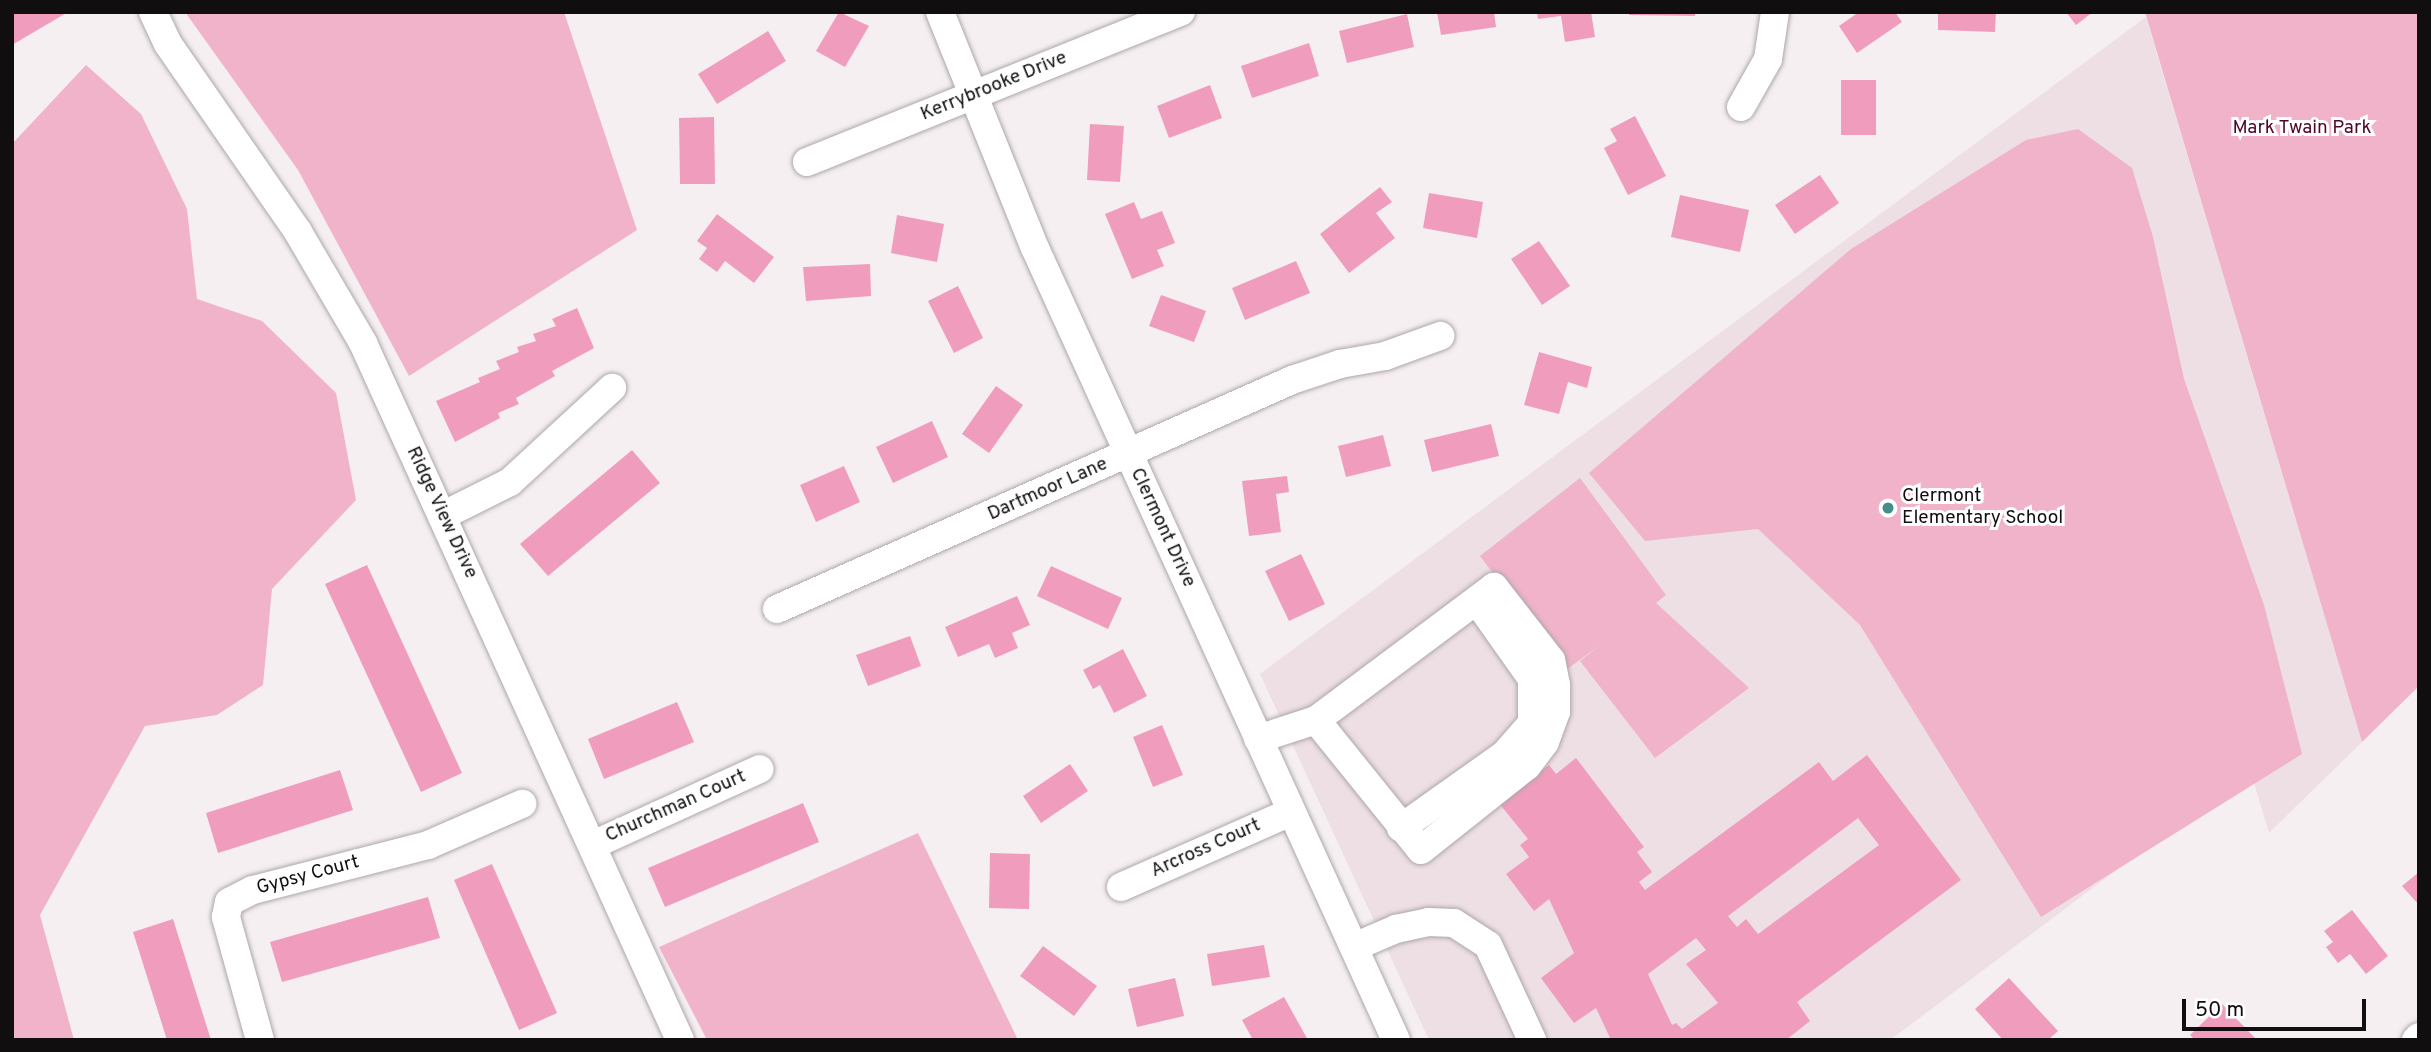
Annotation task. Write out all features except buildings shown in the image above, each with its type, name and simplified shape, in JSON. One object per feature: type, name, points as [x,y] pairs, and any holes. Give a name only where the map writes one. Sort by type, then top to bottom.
[{"type":"street","name":"Ridge View Drive","points":[[153,12],[168,44],[328,279],[363,343],[680,1040]]},
{"type":"street","name":"Clermont Drive","points":[[940,12],[972,96],[1128,454],[1396,1040]]},
{"type":"street","name":"Kerrybrooke Drive","points":[[807,162],[1181,12]]},
{"type":"street","points":[[1741,107],[1768,59],[1775,12]]},
{"type":"street","name":"Dartmoor Lane","points":[[777,610],[1312,372],[1385,356],[1440,336]]},
{"type":"street","points":[[442,516],[510,482],[612,388]]},
{"type":"street","points":[[1258,738],[1316,720],[1486,594],[1532,679],[1531,723],[1505,754],[1401,828],[1316,720]]},
{"type":"street","name":"Churchman Court","points":[[593,845],[760,769]]},
{"type":"street","name":"Gypsy Court","points":[[260,1040],[226,917],[229,902],[253,890],[428,845],[522,804]]},
{"type":"street","name":"Arcross Court","points":[[1121,887],[1291,811]]},
{"type":"street","points":[[1354,947],[1396,929],[1428,922],[1454,923],[1488,945],[1532,1040]]},
{"type":"shaded area","name":"Clermont Elementary School","points":[[2146,17],[2362,742],[2269,833],[2250,770],[1890,1040],[1429,1040],[1260,674]]},
{"type":"green space","points":[[185,12],[564,12],[637,230],[409,376],[298,170]]},
{"type":"green space","name":"Mark Twain Park","points":[[2145,12],[2419,12],[2419,686],[2362,742]]},
{"type":"green space","points":[[86,65],[141,114],[187,209],[197,299],[262,321],[336,393],[356,500],[272,589],[263,685],[217,715],[145,726],[40,915],[74,1040],[12,1040],[12,144]]},
{"type":"green space","points":[[2078,129],[2132,168],[2153,237],[2184,379],[2264,605],[2302,754],[2041,917],[1860,625],[1758,529],[1645,541],[1589,473],[1851,249],[2026,140]]},
{"type":"green space","points":[[1580,478],[1666,595],[1656,603],[1749,688],[1655,758],[1580,661],[1600,645],[1566,670],[1480,556]]},
{"type":"green space","points":[[918,833],[1018,1040],[707,1040],[659,947]]},
{"type":"place","name":"Clermont Elementary School","points":[[1888,508]]}]
